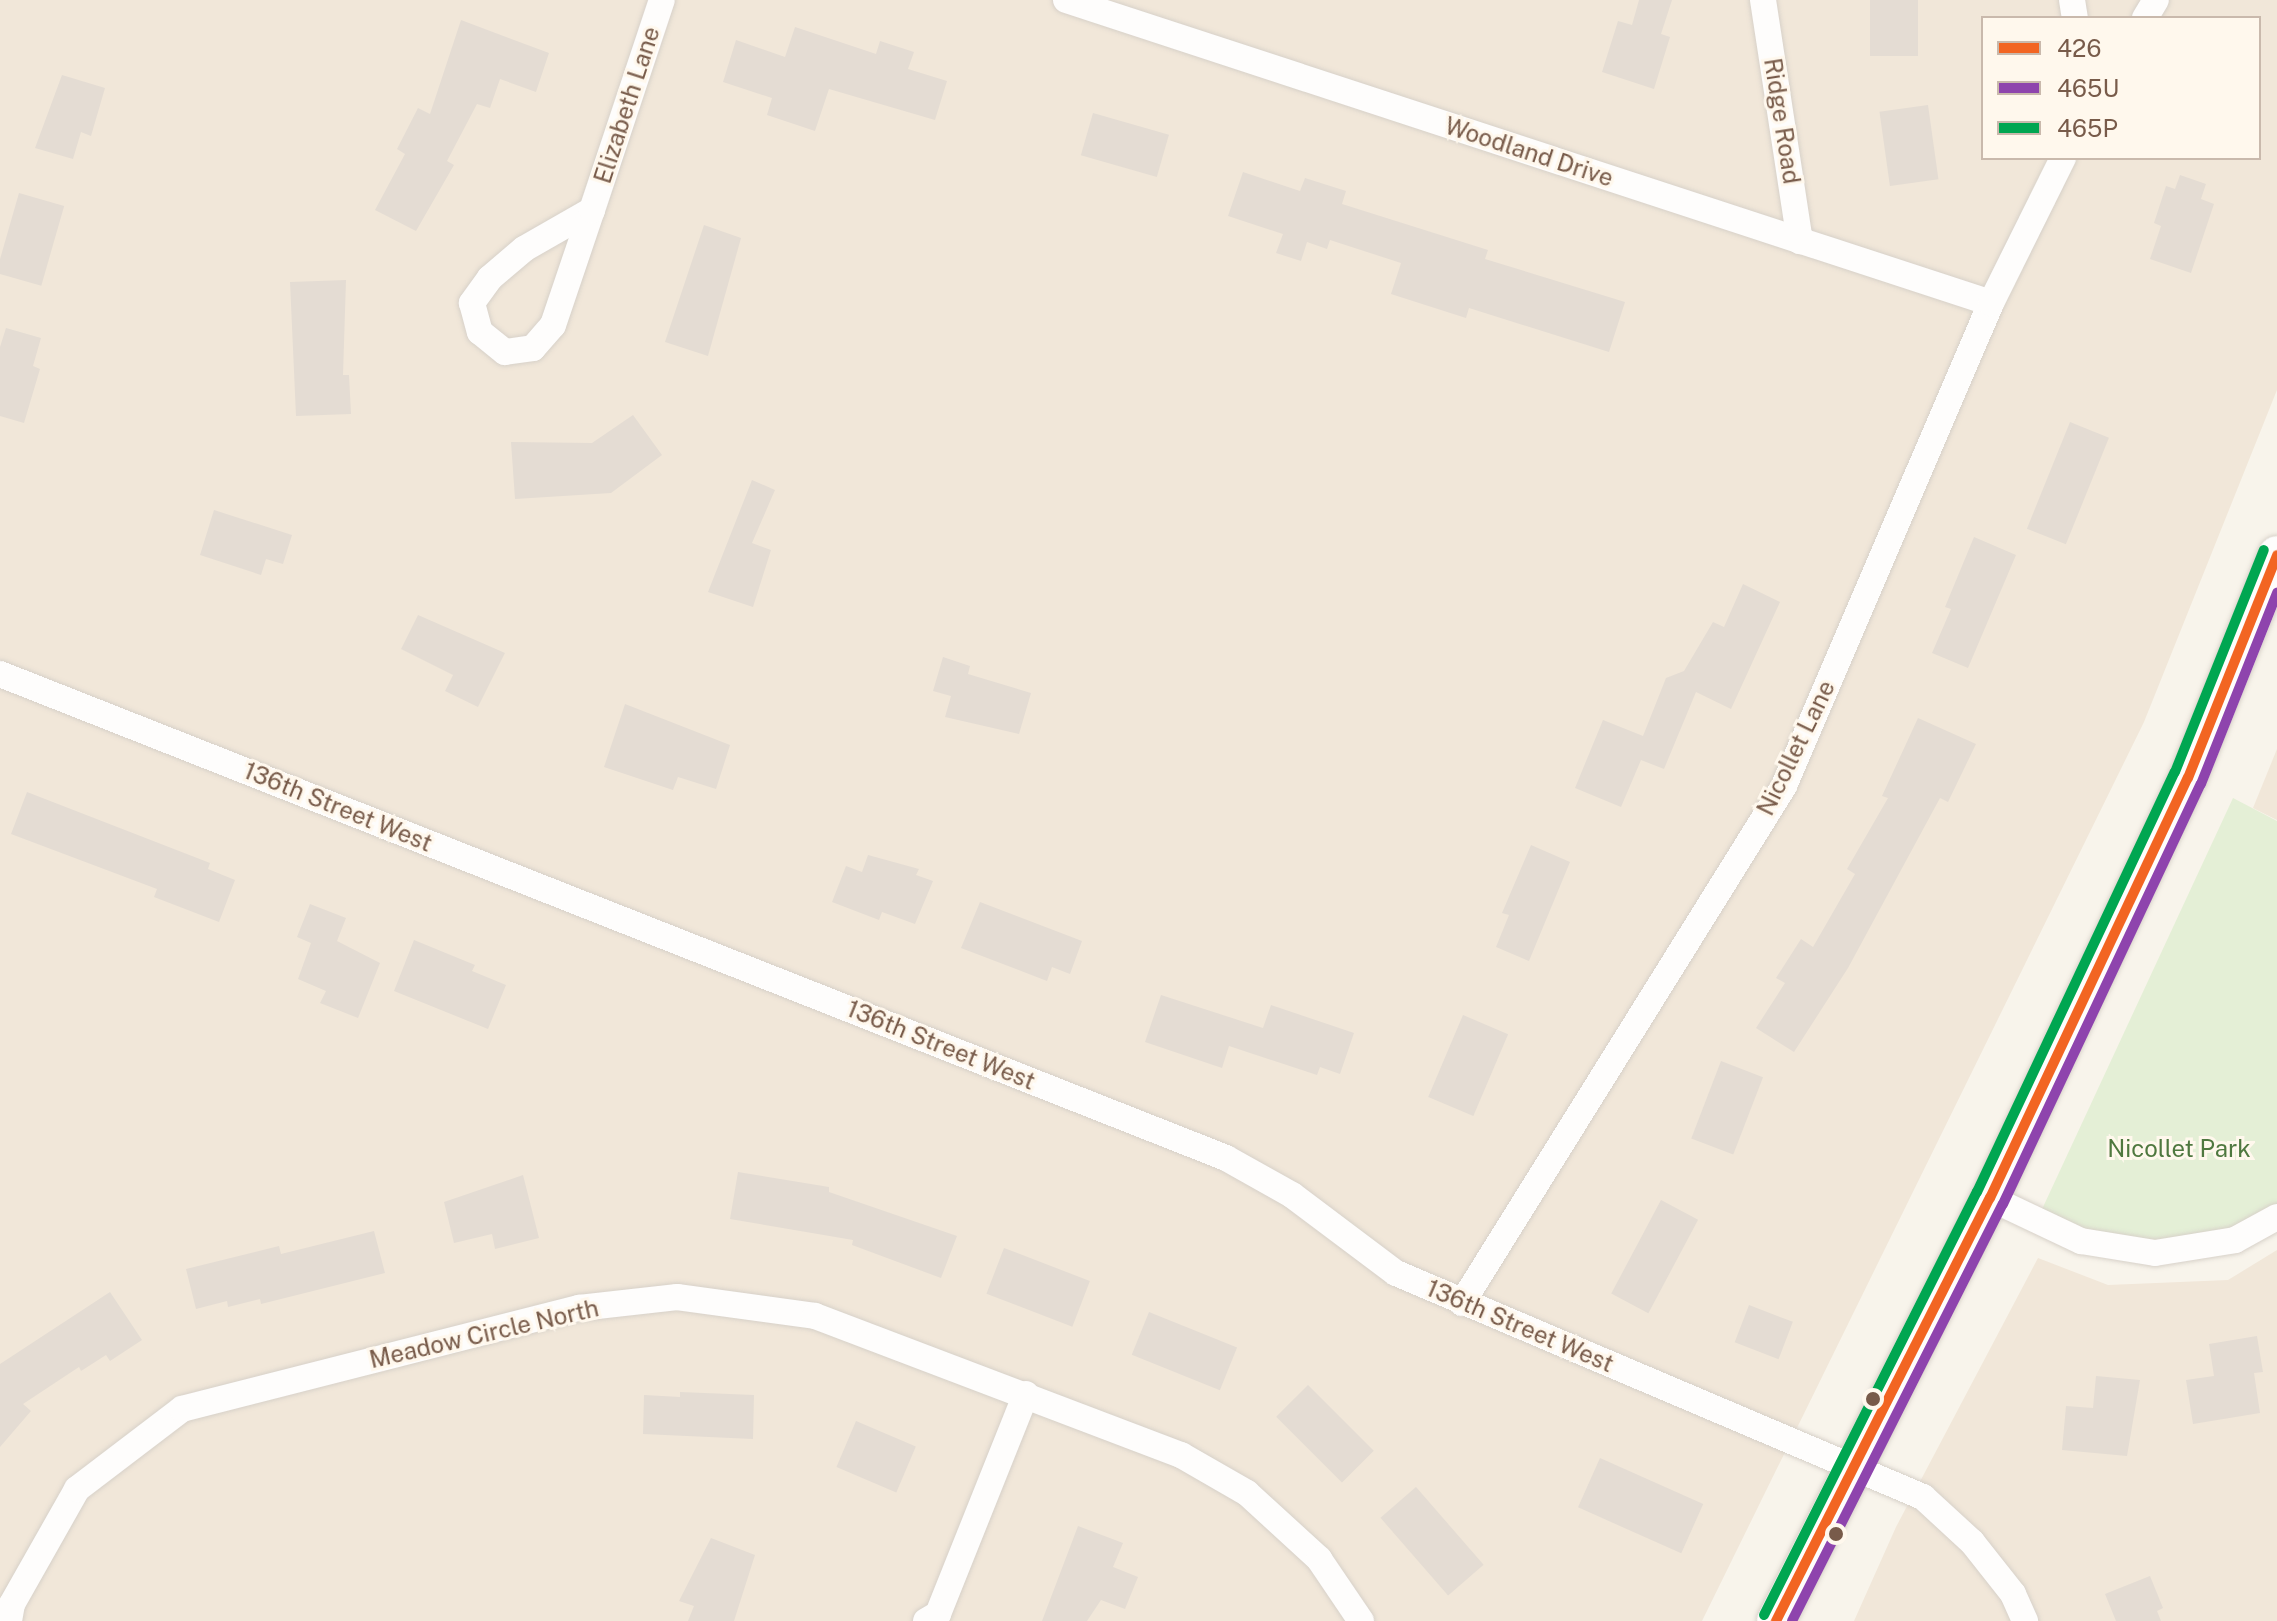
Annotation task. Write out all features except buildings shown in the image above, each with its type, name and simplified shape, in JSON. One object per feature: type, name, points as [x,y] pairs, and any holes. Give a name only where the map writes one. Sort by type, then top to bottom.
[{"type":"main road","points":[[1776,1621],[1990,1198],[2188,778],[2277,555]]},
{"type":"street","name":"Elizabeth Lane","points":[[592,210],[524,249],[490,278],[472,303],[480,332],[505,352],[533,348],[553,325],[592,210],[662,0]]},
{"type":"street","name":"Woodland Drive","points":[[1066,0],[1991,303]]},
{"type":"street","name":"Ridge Road","points":[[1763,0],[1800,241]]},
{"type":"street","name":"Nicollet Lane","points":[[1462,1303],[1784,786],[1991,303],[2062,160]]},
{"type":"street","name":"136th Street West","points":[[0,674],[1226,1158],[1292,1195],[1396,1273],[1856,1465],[1923,1497],[1972,1542],[2013,1594],[2025,1621]]},
{"type":"street","points":[[1990,1198],[2081,1241],[2155,1253],[2235,1240],[2277,1217]]},
{"type":"street","name":"Meadow Circle North","points":[[9,1621],[12,1604],[77,1489],[182,1409],[579,1308],[677,1297],[815,1316],[1181,1455],[1247,1493],[1319,1559],[1361,1621]]},
{"type":"street","points":[[926,1621],[938,1614],[1026,1394]]},
{"type":"shaded area","points":[[0,0],[2277,0],[2277,390],[2144,722],[1702,1621],[0,1621]]},
{"type":"shaded area","points":[[2277,749],[2277,820],[2253,808]]},
{"type":"shaded area","points":[[2277,1250],[2277,1621],[1854,1621],[1896,1527],[2038,1258],[2108,1285],[2228,1280]]},
{"type":"green space","name":"Nicollet Park","points":[[2233,798],[2277,821],[2277,1217],[2155,1253],[2037,1220]]},
{"type":"transit line","name":"465P","points":[[1764,1615],[1977,1192],[2175,772],[2264,550]]},
{"type":"transit line","name":"426","points":[[1776,1621],[1990,1198],[2188,778],[2277,555]]},
{"type":"transit line","name":"465U","points":[[1792,1621],[2003,1204],[2201,784],[2277,593]]}]
